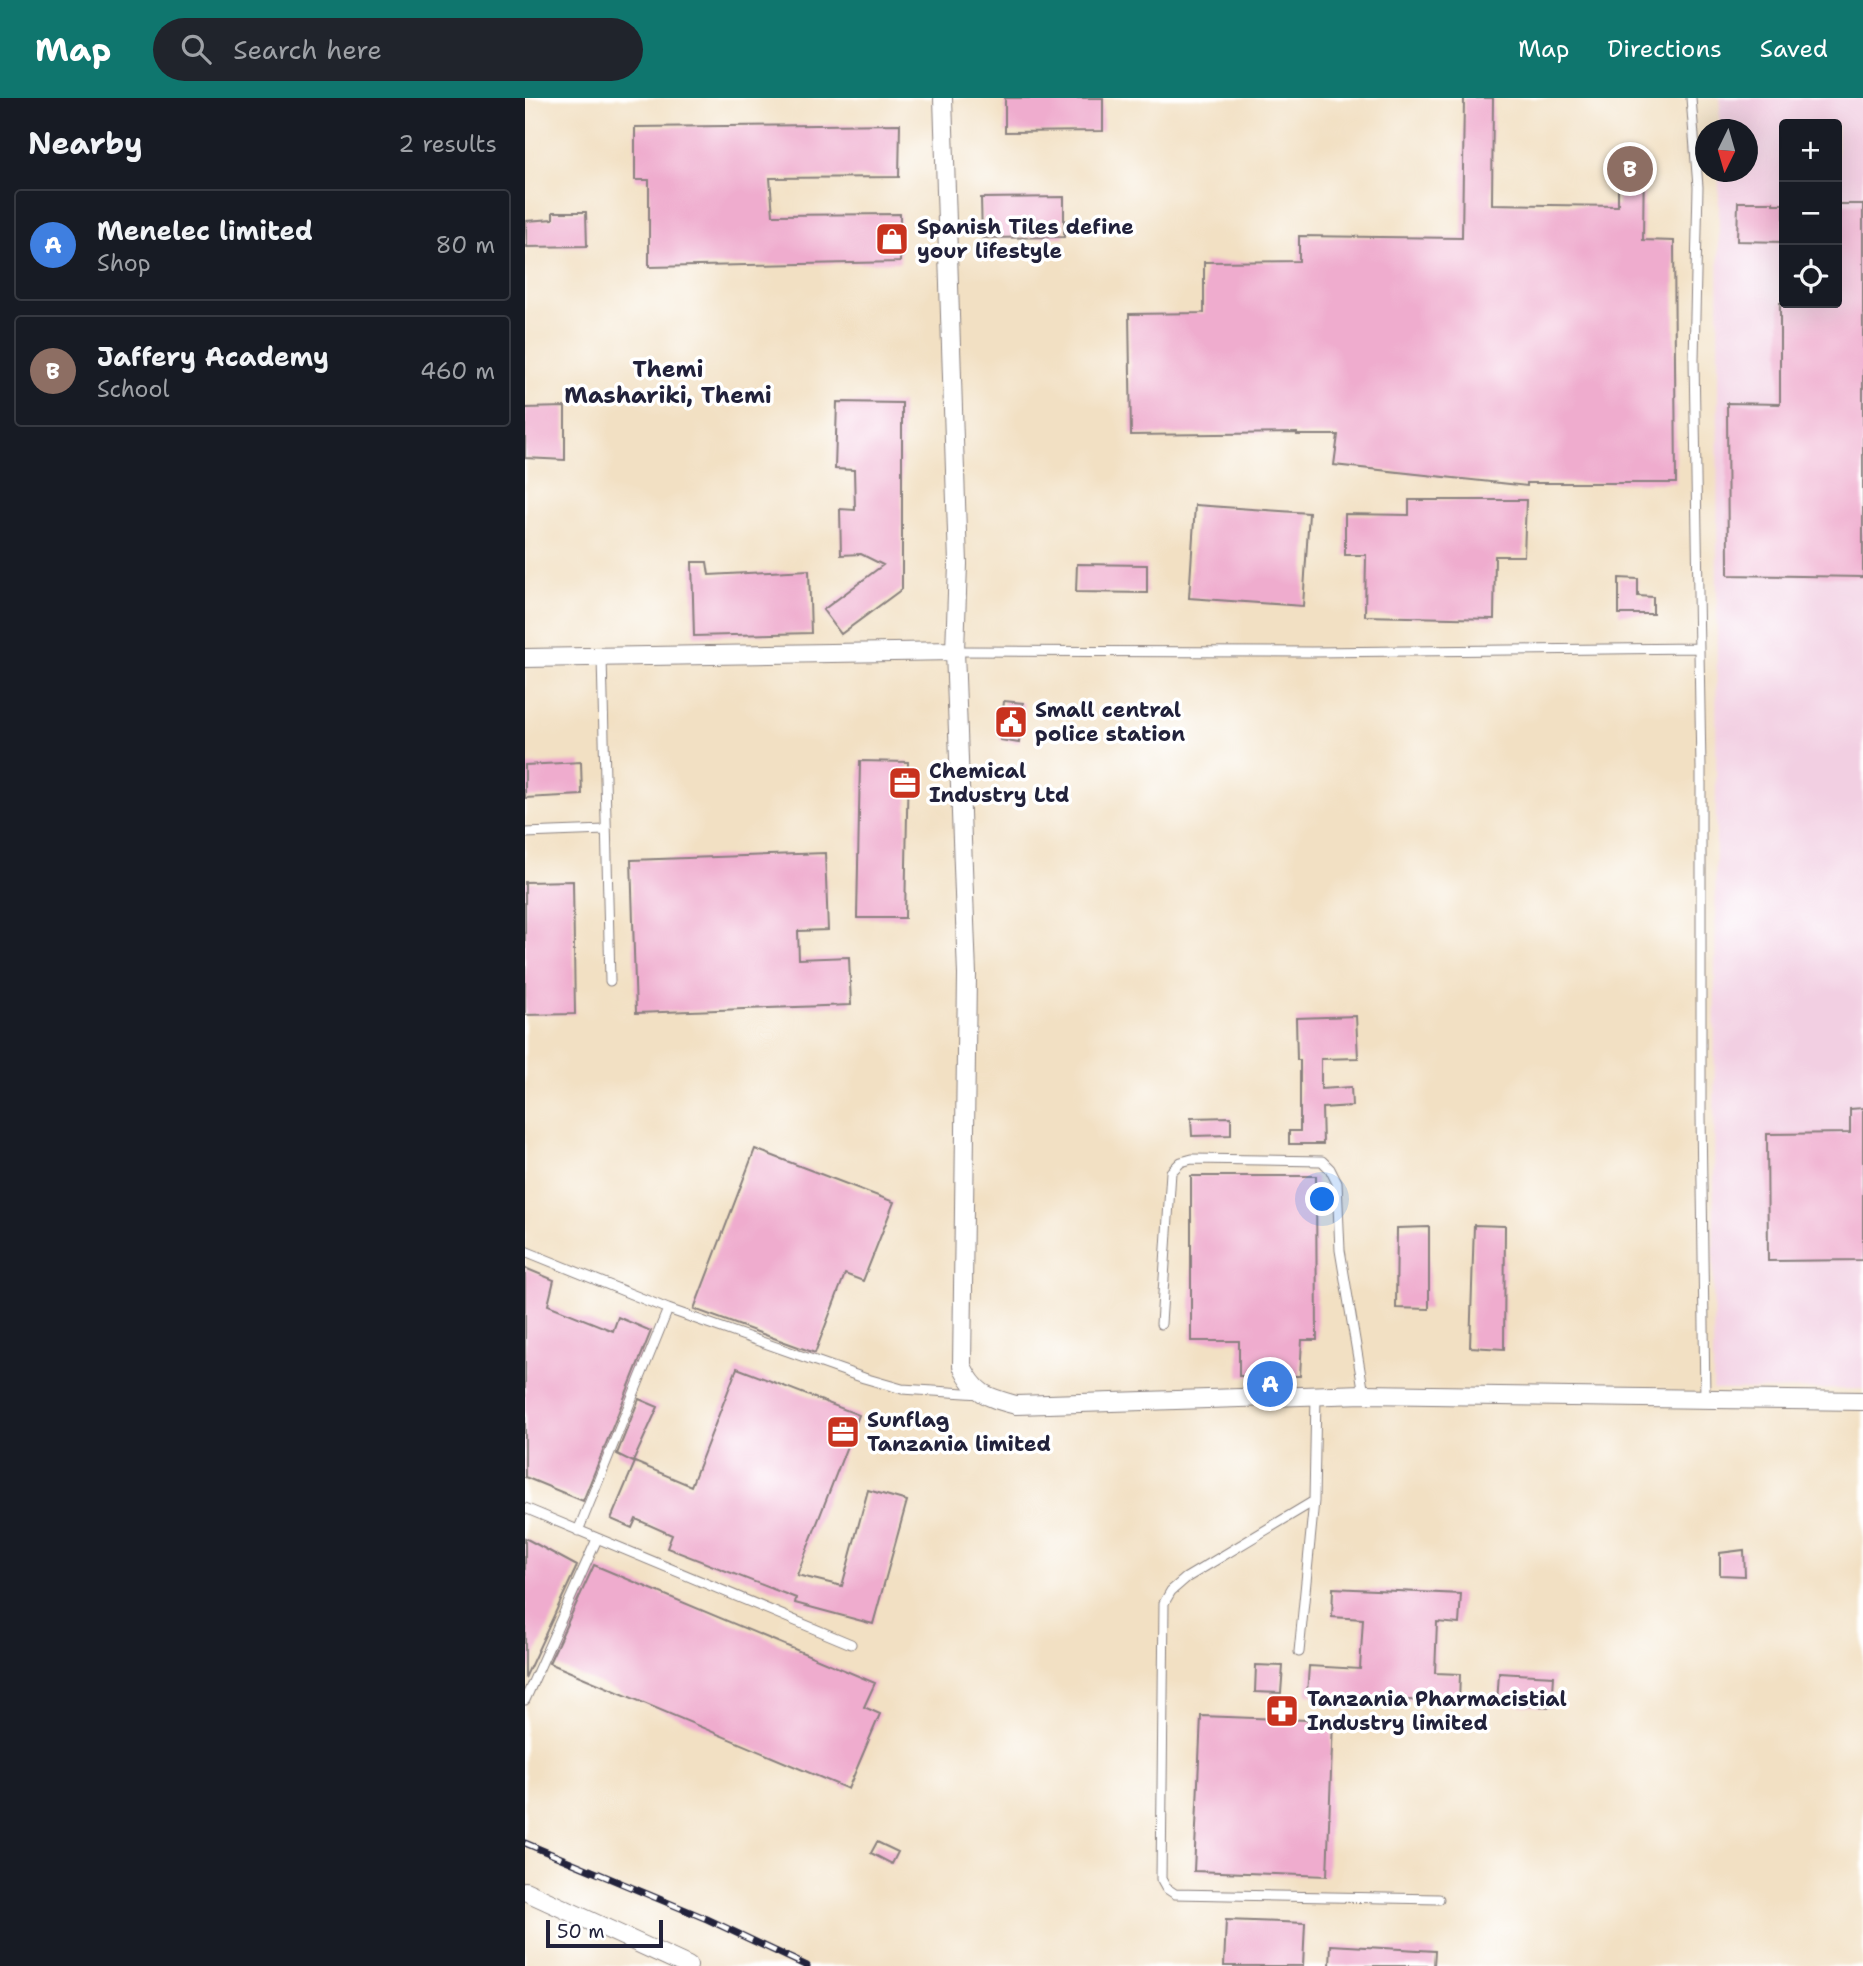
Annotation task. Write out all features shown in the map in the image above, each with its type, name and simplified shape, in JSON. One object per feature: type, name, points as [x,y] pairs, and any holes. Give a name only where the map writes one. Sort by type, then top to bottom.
[{"type":"street","points":[[943,98],[958,564],[955,651],[967,975],[963,1366],[971,1384],[982,1394],[1016,1405],[1364,1394],[1863,1401]]},
{"type":"street","points":[[525,659],[955,651]]},
{"type":"street","points":[[525,1891],[688,1966]]},
{"type":"lane","points":[[1691,98],[1698,187],[1694,359],[1705,1397]]},
{"type":"lane","points":[[955,651],[1325,652],[1698,648]]},
{"type":"lane","points":[[602,657],[610,981]]},
{"type":"lane","points":[[525,833],[606,830]]},
{"type":"lane","points":[[1161,1324],[1171,1172],[1181,1162],[1192,1159],[1322,1161],[1330,1169],[1337,1183],[1340,1250],[1364,1394]]},
{"type":"lane","points":[[525,1251],[668,1310],[902,1389],[982,1394]]},
{"type":"lane","points":[[578,1531],[668,1310]]},
{"type":"lane","points":[[1299,1652],[1314,1500],[1316,1396]]},
{"type":"lane","points":[[1314,1500],[1186,1578],[1171,1591],[1164,1603],[1161,1879],[1166,1888],[1175,1894],[1439,1899]]},
{"type":"lane","points":[[525,1508],[851,1644]]},
{"type":"lane","points":[[525,1700],[597,1539]]},
{"type":"shaded area","points":[[1720,98],[1863,98],[1863,1389],[1713,1390],[1719,182],[1758,182],[1758,119],[1719,119]]},
{"type":"building","points":[[1005,98],[1103,98],[1103,131],[1005,132]]},
{"type":"building","points":[[1464,98],[1493,98],[1492,204],[1618,206],[1618,155],[1644,155],[1643,240],[1674,241],[1676,483],[1527,483],[1527,486],[1334,465],[1338,435],[1131,435],[1129,314],[1204,313],[1204,262],[1299,261],[1299,236],[1462,238]]},
{"type":"building","points":[[900,124],[899,177],[770,178],[773,215],[900,214],[900,262],[649,267],[649,180],[635,180],[635,127]]},
{"type":"building","points":[[1064,197],[1064,237],[982,238],[981,198]]},
{"type":"building","points":[[1738,202],[1779,204],[1779,242],[1737,241]]},
{"type":"building","points":[[1842,204],[1863,204],[1863,577],[1728,575],[1727,403],[1780,404],[1780,308],[1842,308]]},
{"type":"building","points":[[553,212],[586,212],[587,246],[527,247],[526,221],[553,219]]},
{"type":"building","points":[[837,402],[902,403],[902,589],[841,634],[823,610],[883,565],[861,554],[841,555],[840,509],[855,510],[854,470],[835,469]]},
{"type":"building","points":[[565,407],[565,460],[525,458],[525,408]]},
{"type":"building","points":[[1409,500],[1526,500],[1524,556],[1495,556],[1494,619],[1365,616],[1366,555],[1345,555],[1345,514],[1409,515]]},
{"type":"building","points":[[1195,505],[1309,513],[1303,606],[1189,598]]},
{"type":"building","points":[[692,562],[707,562],[709,575],[809,570],[811,633],[694,636]]},
{"type":"building","points":[[1077,564],[1147,565],[1147,593],[1076,592]]},
{"type":"building","points":[[1619,578],[1638,579],[1638,596],[1653,597],[1653,614],[1619,614]]},
{"type":"building","name":"Small central police station","points":[[1004,701],[1023,703],[1019,743],[1000,740]]},
{"type":"building","points":[[860,761],[908,762],[905,918],[857,918]]},
{"type":"building","points":[[581,762],[582,795],[525,798],[525,765]]},
{"type":"building","points":[[825,853],[828,930],[798,931],[799,959],[849,957],[851,1005],[636,1013],[631,860]]},
{"type":"building","points":[[573,881],[575,1014],[525,1015],[525,882]]},
{"type":"building","points":[[1356,1016],[1358,1058],[1321,1059],[1321,1089],[1351,1087],[1352,1106],[1322,1108],[1323,1144],[1289,1144],[1289,1131],[1300,1131],[1300,1060],[1297,1060],[1296,1018]]},
{"type":"building","points":[[1863,1108],[1863,1260],[1768,1261],[1767,1134],[1850,1133],[1850,1109]]},
{"type":"building","points":[[1231,1117],[1231,1135],[1192,1136],[1191,1118]]},
{"type":"building","points":[[755,1149],[894,1202],[863,1281],[845,1274],[815,1353],[694,1309]]},
{"type":"building","points":[[1191,1176],[1316,1176],[1317,1340],[1302,1340],[1300,1376],[1239,1376],[1239,1341],[1191,1341]]},
{"type":"building","points":[[1474,1225],[1505,1226],[1504,1349],[1470,1347]]},
{"type":"building","points":[[1429,1227],[1429,1309],[1396,1308],[1397,1228]]},
{"type":"building","points":[[525,1268],[554,1280],[548,1305],[613,1331],[618,1317],[651,1331],[583,1501],[525,1477]]},
{"type":"building","points":[[737,1368],[859,1415],[797,1575],[842,1586],[868,1490],[907,1501],[873,1624],[795,1603],[796,1598],[667,1548],[672,1535],[636,1519],[632,1528],[611,1519],[635,1462],[691,1486]]},
{"type":"building","points":[[639,1399],[658,1407],[633,1462],[617,1454]]},
{"type":"building","points":[[525,1538],[577,1566],[525,1678]]},
{"type":"building","points":[[1744,1550],[1745,1576],[1720,1575],[1720,1553]]},
{"type":"building","points":[[594,1565],[875,1683],[864,1707],[880,1714],[848,1789],[549,1663]]},
{"type":"building","points":[[1333,1588],[1461,1594],[1459,1624],[1437,1622],[1435,1673],[1460,1674],[1459,1703],[1307,1694],[1309,1666],[1360,1669],[1363,1619],[1332,1617]]},
{"type":"building","points":[[1256,1665],[1283,1666],[1281,1693],[1255,1692]]},
{"type":"building","points":[[1499,1673],[1554,1676],[1552,1707],[1497,1704]]},
{"type":"building","points":[[1201,1716],[1333,1721],[1327,1876],[1194,1871]]},
{"type":"building","points":[[877,1842],[898,1852],[892,1864],[871,1853]]},
{"type":"building","points":[[1226,1920],[1305,1923],[1303,1966],[1224,1966]]},
{"type":"building","points":[[1331,1945],[1435,1951],[1434,1966],[1330,1966]]},
{"type":"railway","points":[[525,1843],[707,1919],[807,1966]]},
{"type":"place","name":"Jaffery Academy","points":[[1630,169]]},
{"type":"place","name":"Spanish Tiles define your lifestyle","points":[[892,239]]},
{"type":"place","name":"Small central police station","points":[[1011,722]]},
{"type":"place","name":"Chemical Industry Ltd","points":[[905,783]]},
{"type":"place","name":"Menelec limited","points":[[1270,1384]]},
{"type":"place","name":"Sunflag Tanzania limited","points":[[843,1432]]},
{"type":"place","name":"Tanzania Pharmacistial Industry limited","points":[[1282,1711]]},
{"type":"district","name":"Themi Mashariki, Themi","points":[[668,382]]}]
